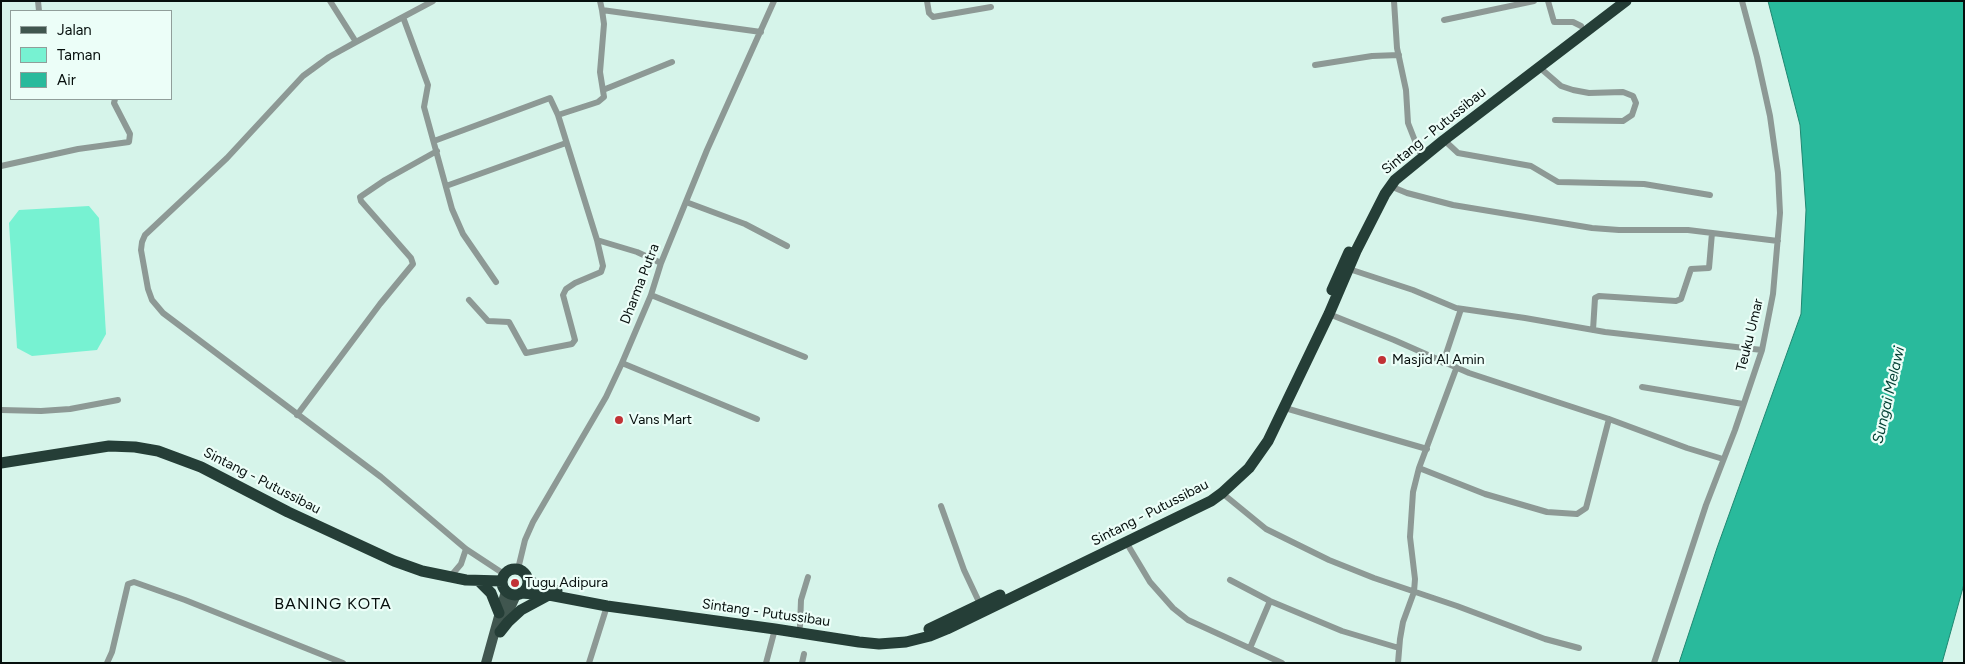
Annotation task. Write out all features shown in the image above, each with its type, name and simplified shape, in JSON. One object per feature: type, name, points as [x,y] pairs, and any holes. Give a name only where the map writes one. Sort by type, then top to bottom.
[{"type":"highway","name":"Sintang - Putussibau","points":[[1,463],[109,446],[135,447],[158,451],[201,467],[288,512],[394,561],[422,571],[607,606],[879,644],[916,640],[947,628],[1083,560],[1208,495],[1223,485],[1246,461],[1272,421],[1346,267],[1382,185],[1395,171],[1419,151],[1615,1]]},
{"type":"highway","name":"Sintang - Putussibau","points":[[528,581],[553,591],[607,601],[870,636],[896,636],[928,629],[1016,588],[1126,542],[1206,504],[1222,493],[1254,462],[1268,441],[1330,314],[1346,267],[1390,186],[1401,174],[1444,140],[1626,1]]},
{"type":"highway","points":[[510,569],[518,569],[525,573],[528,581],[525,590],[510,587],[510,569]]},
{"type":"highway","points":[[480,582],[491,593],[499,613]]},
{"type":"highway","points":[[500,632],[521,610],[549,595]]},
{"type":"main road","points":[[486,663],[499,613],[510,587]]},
{"type":"main road","points":[[492,663],[510,587]]},
{"type":"street","points":[[330,1],[356,42]]},
{"type":"street","points":[[433,1],[329,57],[303,76],[227,158],[145,235],[141,250],[148,289],[152,300],[163,313],[381,477],[510,587]]},
{"type":"street","points":[[558,115],[598,102],[604,97],[600,72],[604,24],[600,1]]},
{"type":"street","name":"Dharma Putra","points":[[518,569],[529,530],[606,397],[622,364],[723,112],[774,1]]},
{"type":"street","points":[[927,1],[929,13],[933,16],[990,7]]},
{"type":"street","points":[[1394,1],[1399,56],[1406,90],[1408,123],[1419,151]]},
{"type":"street","points":[[1444,20],[1534,1]]},
{"type":"street","points":[[1548,1],[1554,22],[1558,24],[1573,22],[1581,26]]},
{"type":"street","name":"Teuku Umar","points":[[1654,663],[1762,350],[1769,319],[1778,241],[1778,173],[1770,116],[1757,56],[1742,1]]},
{"type":"street","points":[[602,10],[761,32]]},
{"type":"street","points":[[403,17],[428,85],[424,103],[452,209],[462,234],[496,282]]},
{"type":"street","points":[[1315,65],[1372,56],[1399,56]]},
{"type":"street","points":[[603,90],[672,62]]},
{"type":"street","points":[[1539,67],[1561,86],[1589,93],[1623,92],[1633,96],[1636,103],[1632,115],[1623,121],[1555,120]]},
{"type":"street","points":[[434,141],[547,98],[552,100],[597,240],[603,266],[601,272],[575,283],[566,289],[563,295],[575,340],[572,344],[526,353],[509,322],[488,321],[469,300]]},
{"type":"street","points":[[1,166],[78,149],[129,142],[130,134],[114,103],[115,100]]},
{"type":"street","points":[[1444,140],[1458,153],[1531,166],[1558,182],[1644,184],[1710,195]]},
{"type":"street","points":[[446,186],[566,143]]},
{"type":"street","points":[[297,415],[380,304],[413,264],[411,258],[361,201],[360,197],[384,180],[436,151]]},
{"type":"street","points":[[1390,186],[1407,193],[1453,204],[1592,228],[1688,230],[1778,241]]},
{"type":"street","points":[[686,202],[745,224],[787,246]]},
{"type":"street","points":[[1592,330],[1595,298],[1599,296],[1676,301],[1681,299],[1691,269],[1709,268],[1712,233]]},
{"type":"street","points":[[597,240],[637,252],[661,263]]},
{"type":"street","points":[[1346,267],[1461,309],[1592,330],[1762,350]]},
{"type":"street","points":[[650,295],[805,357]]},
{"type":"street","points":[[1443,363],[1461,309]]},
{"type":"street","points":[[1330,314],[1394,340],[1456,369],[1723,459]]},
{"type":"street","points":[[622,364],[757,419]]},
{"type":"street","points":[[1398,663],[1403,622],[1414,592],[1415,579],[1410,537],[1413,492],[1419,468],[1456,369]]},
{"type":"street","points":[[1642,387],[1743,404]]},
{"type":"street","points":[[1,410],[41,411],[70,409],[118,400]]},
{"type":"street","points":[[1285,408],[1427,449]]},
{"type":"street","points":[[1419,468],[1485,494],[1547,512],[1577,514],[1586,508],[1609,419]]},
{"type":"street","points":[[1222,493],[1266,530],[1294,544],[1374,578],[1544,639],[1578,648]]},
{"type":"street","points":[[941,506],[964,570],[980,604]]},
{"type":"street","points":[[1126,542],[1150,582],[1173,608],[1188,620],[1282,663]]},
{"type":"street","points":[[450,577],[461,564],[466,549]]},
{"type":"street","points":[[800,626],[801,600],[808,577]]},
{"type":"street","points":[[1230,580],[1270,601],[1342,631],[1399,648]]},
{"type":"street","points":[[107,663],[112,652],[128,584],[134,582],[185,600],[343,663]]},
{"type":"street","points":[[1250,648],[1270,601]]},
{"type":"street","points":[[589,663],[607,606]]},
{"type":"street","points":[[766,663],[775,629]]},
{"type":"street","points":[[802,663],[804,654]]},
{"type":"green space","points":[[89,206],[99,218],[106,334],[97,350],[32,356],[17,348],[9,223],[19,210]]},
{"type":"water","name":"Sungai Melawi","points":[[1768,1],[1964,1],[1964,584],[1942,663],[1679,663],[1717,548],[1801,314],[1806,210],[1800,125]]},
{"type":"place","name":"Masjid Al Amin","points":[[1382,360]]},
{"type":"place","name":"Vans Mart","points":[[619,420]]},
{"type":"place","name":"Tugu Adipura","points":[[515,583]]},
{"type":"district","name":"BANING KOTA","points":[[333,604]]}]
